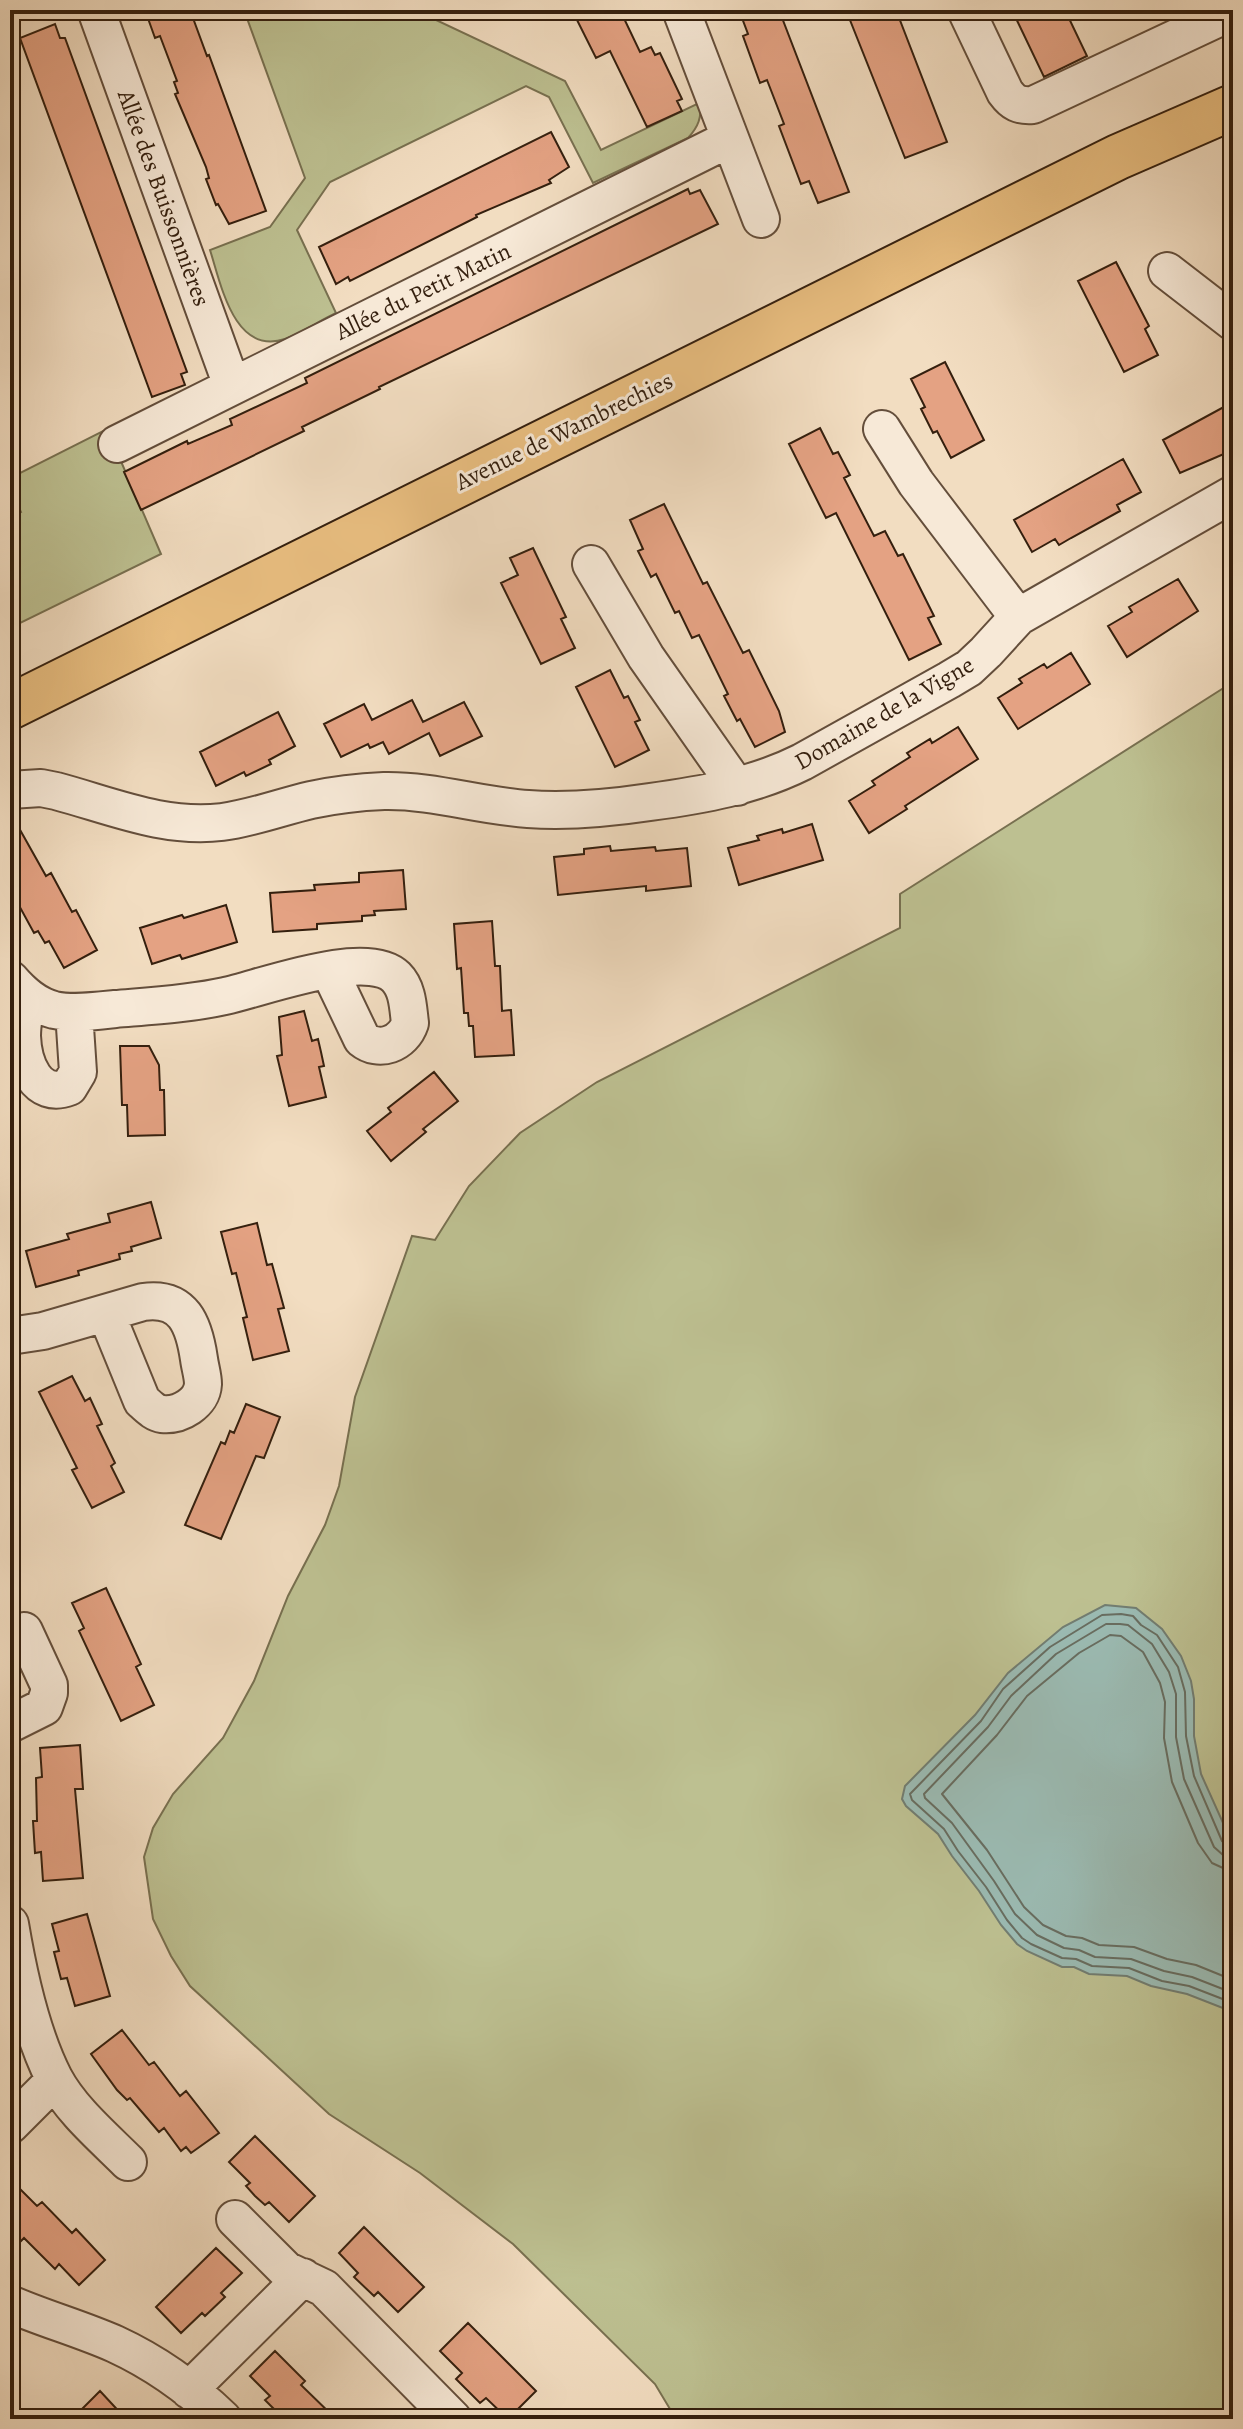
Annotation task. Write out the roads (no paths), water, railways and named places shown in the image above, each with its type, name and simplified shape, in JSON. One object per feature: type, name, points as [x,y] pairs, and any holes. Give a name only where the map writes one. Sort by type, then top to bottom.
[{"type":"main road","name":"Avenue de Wambrechies","points":[[1118,157],[1233,88]]},
{"type":"main road","name":"Avenue de Wambrechies","points":[[10,707],[1118,157],[1233,107]]},
{"type":"street","name":"Allée des Buissonnières","points":[[96,10],[232,386]]},
{"type":"street","points":[[681,10],[761,219]]},
{"type":"street","points":[[966,10],[1005,92],[1020,106],[1033,105],[1046,99],[1223,16],[1226,10]]},
{"type":"street","name":"Allée du Petit Matin","points":[[117,444],[729,139]]},
{"type":"street","points":[[1167,271],[1233,322]]},
{"type":"street","points":[[882,429],[916,483],[1018,617]]},
{"type":"street","name":"Domaine de la Vigne","points":[[10,790],[41,788],[153,820],[200,823],[243,818],[311,800],[380,791],[426,793],[504,807],[559,810],[620,806],[737,787],[793,767],[949,680],[969,668],[1018,617],[1233,494]]},
{"type":"street","points":[[591,564],[646,657],[737,787]]},
{"type":"street","points":[[18,988],[55,1010],[74,1012],[222,997],[329,970]]},
{"type":"street","points":[[18,988],[22,1035],[30,1074],[37,1082],[52,1089],[69,1087],[78,1072],[74,1012]]},
{"type":"street","points":[[10,1336],[43,1331],[106,1313]]},
{"type":"street","points":[[10,1637],[24,1631],[49,1685],[49,1693],[44,1707],[10,1724]]},
{"type":"street","points":[[10,1924],[28,2004],[55,2080],[80,2112],[128,2162]]},
{"type":"street","points":[[10,2125],[55,2080]]},
{"type":"street","points":[[235,2219],[278,2264],[324,2288],[453,2419]]},
{"type":"street","points":[[189,2390],[303,2277]]},
{"type":"street","points":[[10,2304],[115,2344],[145,2360],[189,2390],[223,2419]]},
{"type":"water","points":[[1105,1605],[1136,1608],[1162,1629],[1181,1656],[1191,1681],[1194,1736],[1201,1774],[1233,1845],[1233,2012],[1127,1976],[1089,1974],[1074,1967],[1062,1967],[1027,1951],[1001,1925],[938,1834],[902,1799],[905,1786],[975,1715],[1008,1673],[1063,1627]]}]
